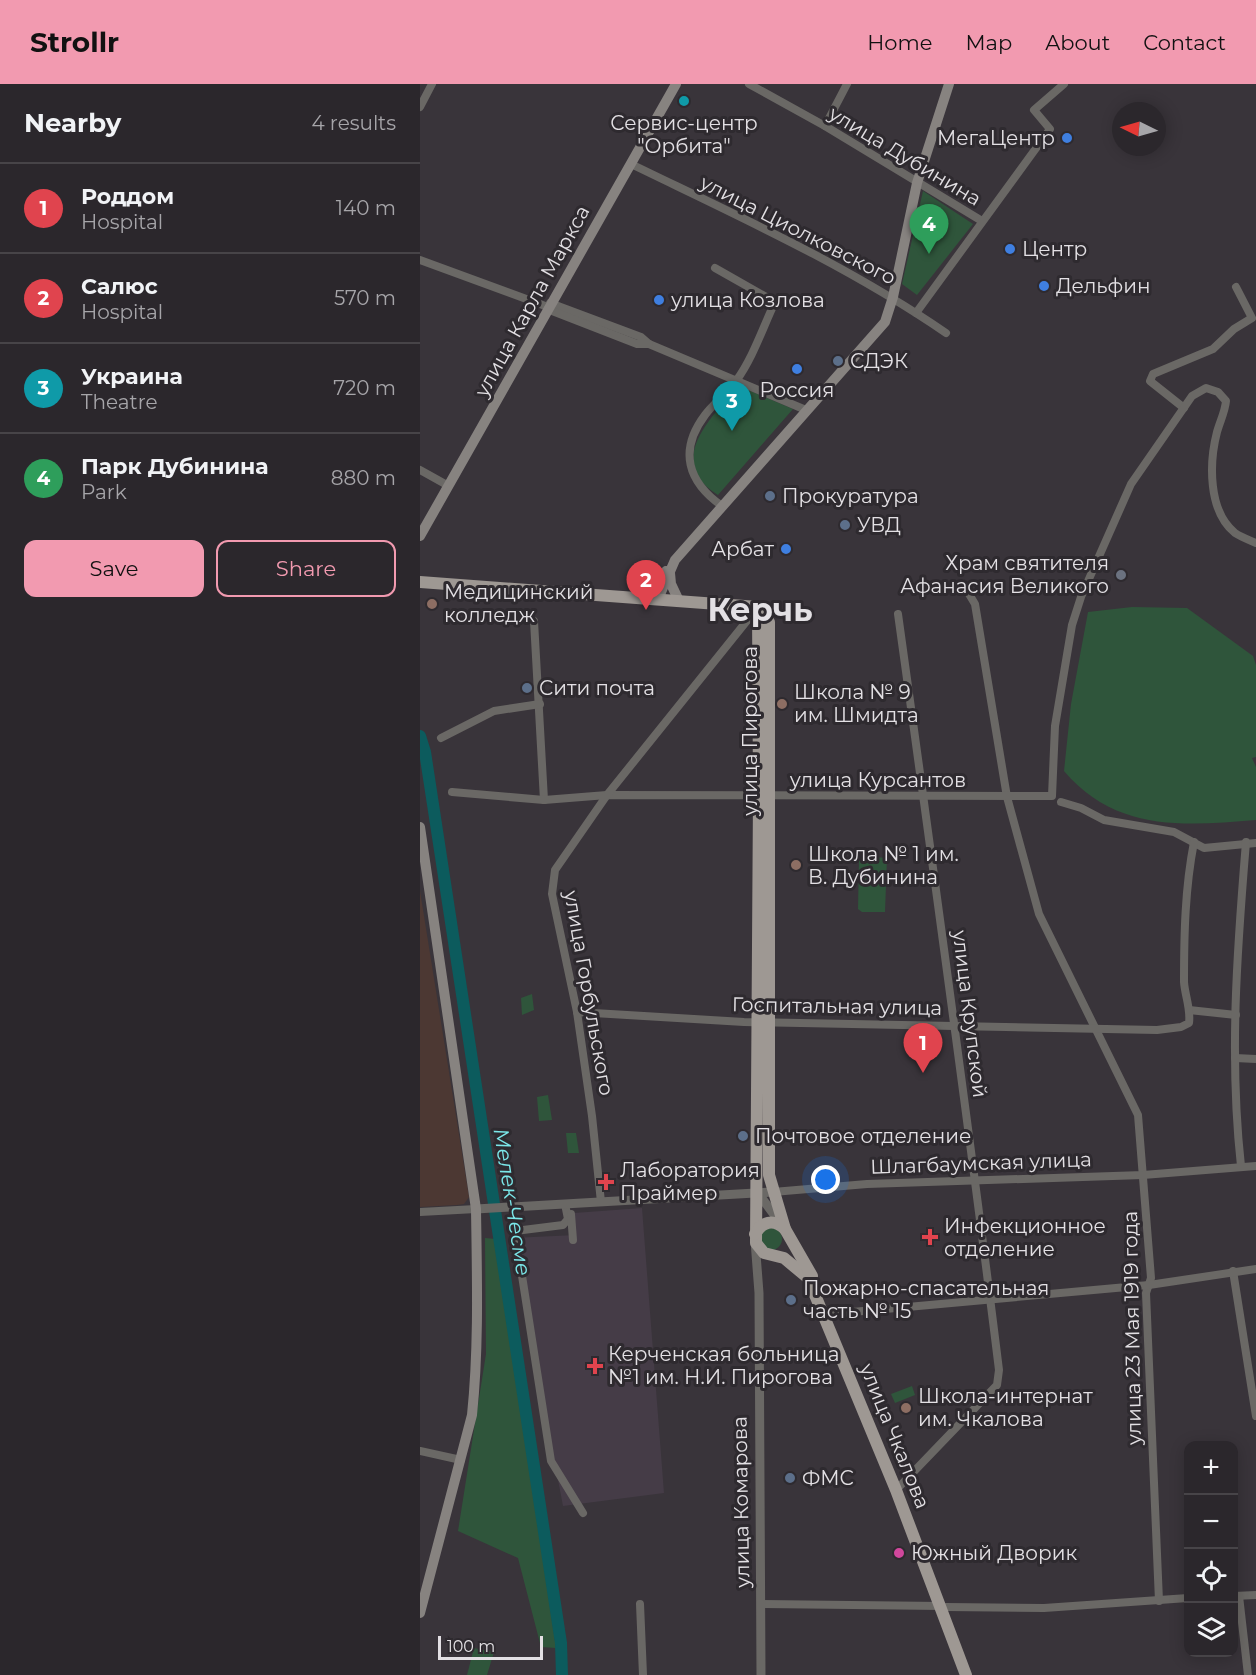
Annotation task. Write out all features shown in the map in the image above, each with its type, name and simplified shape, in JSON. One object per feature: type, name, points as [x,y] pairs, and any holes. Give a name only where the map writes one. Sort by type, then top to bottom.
[{"type":"main road","name":"улица Карла Маркса","points":[[420,536],[676,84]]},
{"type":"main road","points":[[639,598],[671,566],[885,322],[917,183],[950,84]]},
{"type":"main road","points":[[658,599],[671,566]]},
{"type":"main road","points":[[671,566],[671,584],[679,601]]},
{"type":"main road","points":[[420,582],[758,606]]},
{"type":"main road","name":"улица Пирогова","points":[[758,606],[769,622],[758,1193]]},
{"type":"main road","points":[[420,827],[480,1209],[476,1382],[472,1415],[420,1613]]},
{"type":"main road","name":"улица Пирогова","points":[[763,1022],[769,1175],[785,1230]]},
{"type":"main road","name":"улица Комарова","points":[[755,1237],[758,1193]]},
{"type":"main road","points":[[755,1237],[761,1225],[770,1222],[785,1230],[787,1245],[773,1255]]},
{"type":"main road","name":"улица Чкалова","points":[[785,1230],[827,1314],[944,1606],[968,1675]]},
{"type":"main road","name":"улица Чкалова","points":[[755,1237],[759,1250],[796,1266],[810,1277]]},
{"type":"street","points":[[420,107],[432,84]]},
{"type":"street","name":"улица Дубинина","points":[[749,84],[825,126],[982,221]]},
{"type":"street","points":[[825,126],[847,84]]},
{"type":"street","points":[[916,312],[1050,129],[1034,110],[1064,84]]},
{"type":"street","name":"улица Циолковского","points":[[631,164],[799,245],[892,297],[945,333]]},
{"type":"street","points":[[420,260],[549,307],[641,337],[649,344],[806,410]]},
{"type":"street","points":[[715,268],[775,302],[736,381],[704,415],[696,428],[690,449],[691,468],[697,483],[722,506]]},
{"type":"street","points":[[1236,287],[1252,318],[1234,329],[1213,349],[1153,374],[1150,381],[1184,408],[1192,396],[1206,388],[1218,392],[1226,401],[1217,433],[1213,486],[1221,516],[1236,534],[1256,543]]},
{"type":"street","name":"улица Курсантов","points":[[452,792],[544,800],[607,795],[924,798],[1052,796],[1055,726],[1072,625],[1081,597],[1131,484],[1184,408]]},
{"type":"street","points":[[420,470],[447,485]]},
{"type":"street","name":"улица 23 Мая 1919 года","points":[[963,584],[975,604],[1007,797],[1039,914],[1097,1027],[1138,1114],[1151,1278],[1146,1293],[1159,1601]]},
{"type":"street","name":"улица Горбульского","points":[[601,1202],[592,1116],[577,1012],[552,894],[555,870],[607,795],[758,606]]},
{"type":"street","name":"улица Крупской","points":[[898,614],[956,1025],[999,1370],[997,1385],[898,1489]]},
{"type":"street","points":[[534,621],[544,800]]},
{"type":"street","points":[[441,738],[494,711],[540,704]]},
{"type":"street","points":[[1061,802],[1081,808],[1104,820],[1159,829],[1204,848],[1246,842],[1256,843]]},
{"type":"street","points":[[1194,842],[1186,890],[1184,952],[1185,990],[1189,1010],[1236,1015]]},
{"type":"street","points":[[1242,1166],[1234,1106],[1236,1015],[1234,984],[1246,842]]},
{"type":"street","name":"Госпитальная улица","points":[[577,1012],[763,1022],[1157,1030],[1181,1028],[1189,1023],[1189,1010]]},
{"type":"street","points":[[1235,1058],[1256,1059]]},
{"type":"street","name":"Шлагбаумская улица","points":[[420,1212],[758,1193],[867,1184],[1143,1175],[1256,1166]]},
{"type":"street","points":[[758,1193],[785,1230]]},
{"type":"street","points":[[568,1204],[573,1240]]},
{"type":"street","points":[[570,1219],[563,1225],[514,1231],[551,1461],[583,1513]]},
{"type":"street","name":"улица Комарова","points":[[755,1237],[759,1293],[761,1675]]},
{"type":"street","name":"улица Комарова","points":[[759,1293],[762,1266],[773,1255]]},
{"type":"street","points":[[827,1314],[1149,1285],[1256,1269]]},
{"type":"street","points":[[1233,1271],[1253,1379],[1256,1416]]},
{"type":"street","points":[[420,1452],[461,1460]]},
{"type":"street","points":[[1238,1596],[1256,1595]]},
{"type":"street","points":[[762,1604],[1044,1608],[1184,1598]]},
{"type":"street","points":[[1237,1603],[1248,1675]]},
{"type":"street","points":[[640,1604],[643,1675]]},
{"type":"shaded area","points":[[420,891],[469,1197],[464,1204],[457,1205],[420,1207]]},
{"type":"shaded area","name":"Керченская больница №1 им. Н.И. Пирогова","points":[[642,1208],[664,1493],[563,1506],[512,1238],[576,1235],[574,1213]]},
{"type":"green space","points":[[923,191],[973,224],[917,295],[902,284]]},
{"type":"green space","points":[[739,386],[793,409],[718,495],[702,482],[695,468],[694,454],[706,425]]},
{"type":"green space","points":[[1132,607],[1187,608],[1253,656],[1256,665],[1256,757],[1252,758],[1256,767],[1256,820],[1203,823],[1152,821],[1129,815],[1106,805],[1084,791],[1064,771],[1071,704],[1088,612]]},
{"type":"green space","points":[[863,856],[887,858],[885,912],[862,912],[858,909],[859,859]]},
{"type":"green space","points":[[532,994],[534,1010],[522,1015],[521,998]]},
{"type":"green space","points":[[548,1095],[552,1120],[539,1121],[537,1097]]},
{"type":"green space","points":[[566,1133],[576,1133],[579,1153],[568,1153]]},
{"type":"green space","points":[[771,1228],[779,1231],[782,1239],[779,1247],[771,1250],[763,1247],[760,1239],[763,1231]]},
{"type":"green space","points":[[485,1238],[496,1239],[556,1648],[541,1647],[518,1558],[458,1531],[486,1354]]},
{"type":"green space","points":[[912,1386],[915,1395],[895,1403],[891,1394]]},
{"type":"green space","points":[[474,1648],[494,1652],[487,1675],[467,1675]]},
{"type":"waterway","name":"Мелек-Чесме","points":[[420,736],[425,752],[561,1643],[562,1675]]},
{"type":"place","name":"Сервис-центр \"Орбита\"","points":[[684,101]]},
{"type":"place","name":"МегаЦентр","points":[[1067,138]]},
{"type":"place","name":"Центр","points":[[1010,249]]},
{"type":"place","name":"Парк Дубинина","points":[[929,254]]},
{"type":"place","name":"Дельфин","points":[[1044,286]]},
{"type":"place","name":"улица Козлова","points":[[659,300]]},
{"type":"place","name":"СДЭК","points":[[838,361]]},
{"type":"place","name":"Россия","points":[[797,369]]},
{"type":"place","name":"Украина","points":[[732,431]]},
{"type":"place","name":"Прокуратура","points":[[770,496]]},
{"type":"place","name":"УВД","points":[[845,525]]},
{"type":"place","name":"Арбат","points":[[786,549]]},
{"type":"place","name":"Храм святителя Афанасия Великого","points":[[1121,575]]},
{"type":"place","name":"Медицинский колледж","points":[[432,604]]},
{"type":"place","name":"Салюс","points":[[646,610]]},
{"type":"place","name":"Сити почта","points":[[527,688]]},
{"type":"place","name":"Школа № 9 им. Шмидта","points":[[782,704]]},
{"type":"place","name":"Школа № 1 им. В. Дубинина","points":[[796,865]]},
{"type":"place","name":"Роддом","points":[[923,1073]]},
{"type":"place","name":"Почтовое отделение","points":[[743,1136]]},
{"type":"place","name":"Лаборатория Праймер","points":[[606,1182]]},
{"type":"place","name":"Инфекционное отделение","points":[[930,1237]]},
{"type":"place","name":"Пожарно-спасательная часть № 15","points":[[791,1300]]},
{"type":"place","name":"Керченская больница №1 им. Н.И. Пирогова","points":[[595,1366]]},
{"type":"place","name":"Школа-интернат им. Чкалова","points":[[906,1408]]},
{"type":"place","name":"ФМС","points":[[790,1478]]},
{"type":"place","name":"Южный Дворик","points":[[899,1553]]},
{"type":"district","name":"Керчь","points":[[760,610]]}]
